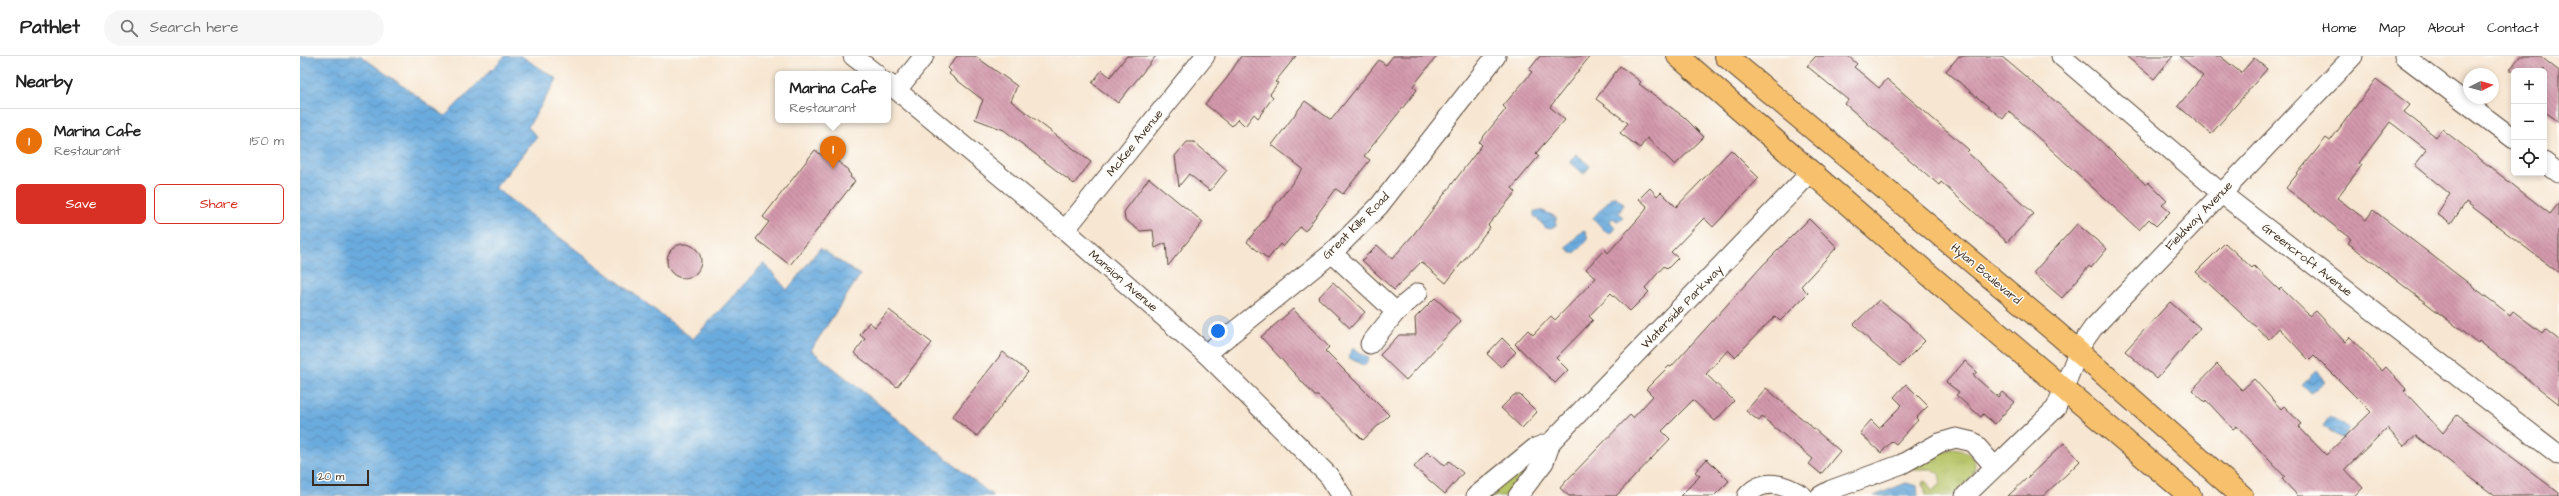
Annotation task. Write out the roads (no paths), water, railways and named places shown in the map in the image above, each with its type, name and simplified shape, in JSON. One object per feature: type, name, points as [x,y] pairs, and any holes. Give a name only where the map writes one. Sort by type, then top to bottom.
[{"type":"main road","points":[[1678,56],[1811,172],[2190,496]]},
{"type":"main road","name":"Hylan Boulevard","points":[[1726,56],[2079,352],[2242,496]]},
{"type":"street","points":[[853,56],[872,71]]},
{"type":"street","points":[[893,86],[924,56]]},
{"type":"street","name":"McKee Avenue","points":[[1065,230],[1205,56]]},
{"type":"street","name":"Great Kills Road","points":[[1206,354],[1332,253],[1379,206],[1496,56]]},
{"type":"street","name":"Greencroft Avenue","points":[[2061,56],[2221,193],[2559,455]]},
{"type":"street","name":"Fieldway Avenue","points":[[1965,496],[1994,466],[2056,408],[2079,352],[2092,328],[2353,56]]},
{"type":"street","points":[[2404,56],[2511,137]]},
{"type":"street","name":"Mansion Avenue","points":[[893,86],[1065,230],[1206,354],[1329,476],[1342,496]]},
{"type":"street","points":[[2547,164],[2559,173]]},
{"type":"street","name":"Waterside Parkway","points":[[1518,496],[1544,462],[1551,442],[1811,172]]},
{"type":"street","points":[[1332,253],[1396,312]]},
{"type":"street","points":[[1370,344],[1396,312],[1418,294]]},
{"type":"street","points":[[1820,496],[1830,490],[1902,464],[1939,443],[1956,438],[1973,442],[1994,466]]},
{"type":"street","name":"Waterside Parkway","points":[[1476,496],[1535,448],[1551,442]]},
{"type":"street","points":[[1747,496],[1759,486],[1773,484],[1792,489],[1803,496]]},
{"type":"water","points":[[300,56],[361,56],[445,116],[505,56],[521,56],[557,79],[528,127],[537,137],[495,188],[693,339],[764,263],[787,290],[820,248],[860,275],[811,350],[993,496],[300,496]]},
{"type":"water","points":[[1576,154],[1590,166],[1584,174],[1570,162]]},
{"type":"water","points":[[1612,197],[1616,197],[1624,204],[1619,213],[1623,218],[1618,222],[1613,218],[1610,221],[1615,229],[1610,233],[1607,233],[1593,218]]},
{"type":"water","points":[[1534,211],[1543,211],[1556,217],[1556,225],[1551,229],[1546,228],[1534,216]]},
{"type":"water","points":[[1583,230],[1586,232],[1588,240],[1575,253],[1571,253],[1566,247]]},
{"type":"water","points":[[1353,348],[1369,358],[1364,366],[1348,357]]},
{"type":"water","points":[[2316,371],[2325,381],[2311,393],[2302,384]]},
{"type":"water","points":[[2330,416],[2349,429],[2342,439],[2323,426]]},
{"type":"water","points":[[1906,483],[1917,486],[1918,496],[1874,496]]},
{"type":"place","name":"Marina Cafe","points":[[833,169]]}]
